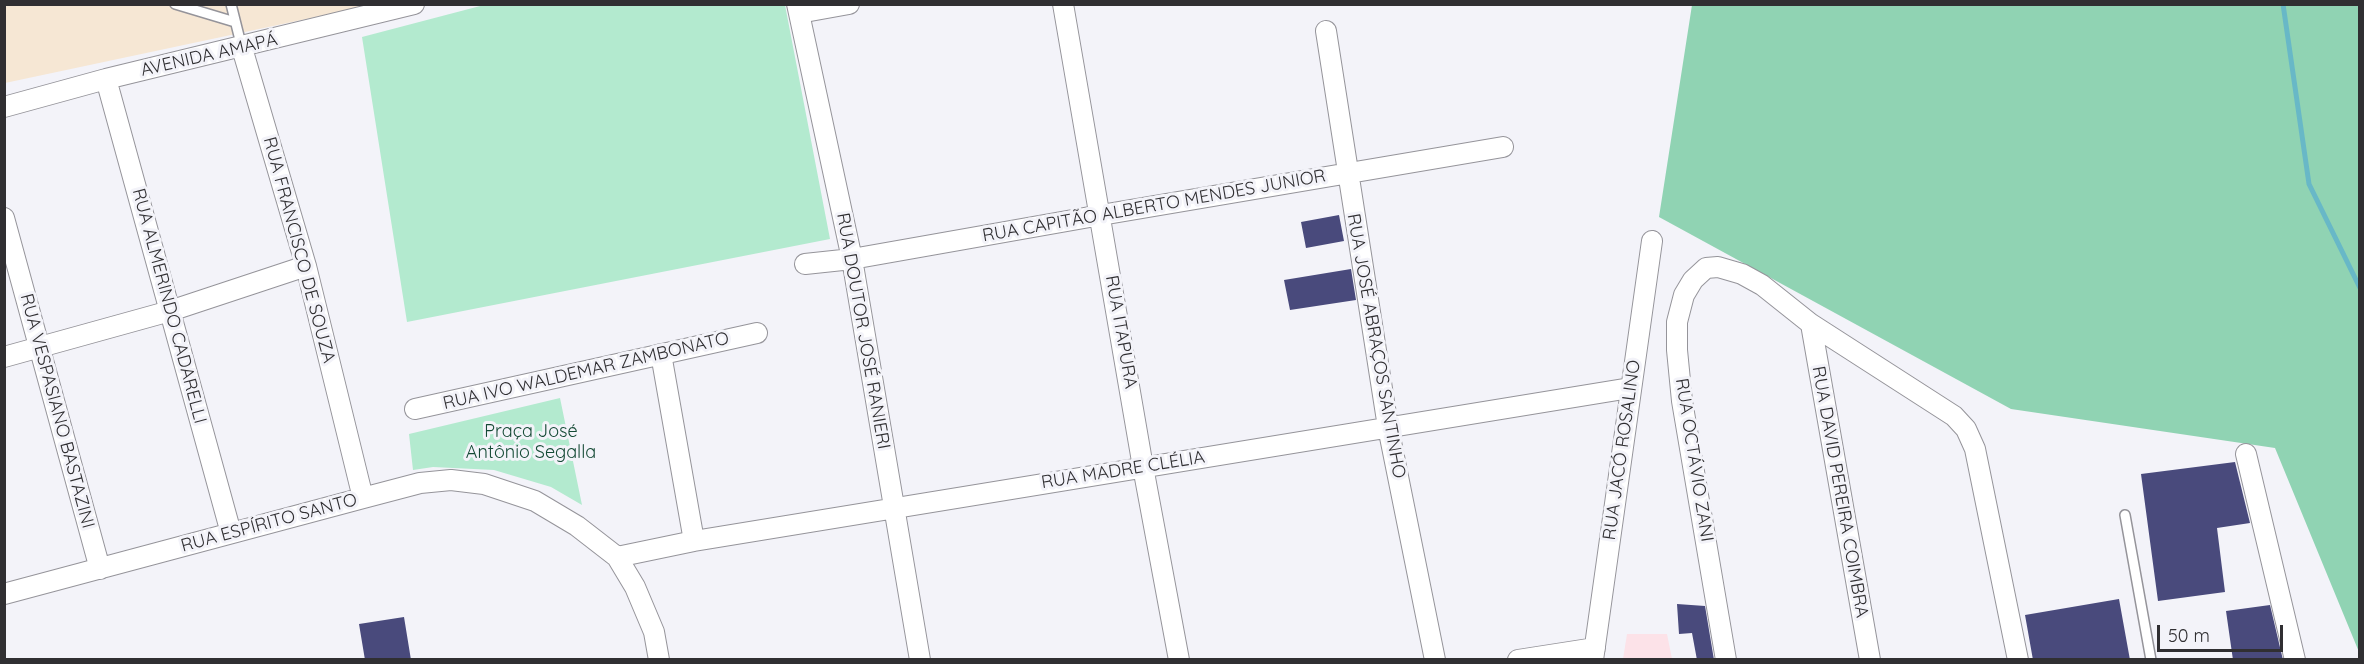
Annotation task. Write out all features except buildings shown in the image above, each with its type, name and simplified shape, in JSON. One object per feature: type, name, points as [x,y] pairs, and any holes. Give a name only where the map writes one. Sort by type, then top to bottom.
[{"type":"street","name":"AVENIDA AMAPÁ","points":[[4,107],[414,4]]},
{"type":"street","points":[[798,9],[849,4]]},
{"type":"street","name":"RUA ITAPURA","points":[[1063,4],[1143,467],[1179,660]]},
{"type":"street","name":"RUA DOUTOR JOSÉ RANIERI","points":[[798,9],[852,259],[920,660]]},
{"type":"street","name":"RUA JOSÉ ABRAÇOS SANTINHO","points":[[1326,31],[1388,427],[1435,660]]},
{"type":"street","name":"RUA FRANCISCO DE SOUZA","points":[[242,48],[306,266],[363,498]]},
{"type":"street","name":"RUA ALMERINDO CADARELLI","points":[[106,80],[231,533]]},
{"type":"street","name":"RUA CAPITÃO ALBERTO MENDES JUNIOR","points":[[805,264],[852,259],[1503,147]]},
{"type":"street","name":"RUA VESPASIANO BASTAZINI","points":[[4,218],[100,569]]},
{"type":"street","name":"RUA JACÓ ROSALINO","points":[[1594,654],[1652,241]]},
{"type":"street","points":[[4,357],[170,311],[306,266]]},
{"type":"street","name":"RUA OCTÁVIO ZANI","points":[[1726,660],[1682,401],[1677,350],[1679,310],[1684,294],[1693,280],[1706,268],[1718,267],[1742,274],[1762,285],[1811,324]]},
{"type":"street","points":[[1811,324],[1954,416],[1966,429],[1975,449],[2018,660]]},
{"type":"street","name":"RUA DAVID PEREIRA COIMBRA","points":[[1811,324],[1870,660]]},
{"type":"street","name":"RUA IVO WALDEMAR ZAMBONATO","points":[[415,409],[757,333]]},
{"type":"street","points":[[661,354],[694,541]]},
{"type":"street","name":"RUA MADRE CLÉLIA","points":[[617,557],[694,541],[1630,388]]},
{"type":"street","points":[[2246,454],[2295,660]]},
{"type":"street","name":"RUA ESPÍRITO SANTO","points":[[4,594],[420,483],[451,480],[484,484],[535,501],[577,526],[617,557]]},
{"type":"street","points":[[617,557],[635,587],[654,632],[659,660]]},
{"type":"street","points":[[1518,660],[1594,654]]},
{"type":"lane","points":[[175,4],[235,22]]},
{"type":"lane","name":"RUA FRANCISCO DE SOUZA","points":[[231,4],[242,48]]},
{"type":"lane","points":[[2125,514],[2151,660]]},
{"type":"shaded area","points":[[5,4],[372,5],[5,83]]},
{"type":"shaded area","points":[[1627,634],[1667,634],[1672,659],[1623,659]]},
{"type":"green space","points":[[484,5],[785,5],[830,239],[407,322],[362,37]]},
{"type":"green space","points":[[1692,5],[2359,5],[2359,652],[2275,448],[2011,409],[1659,217]]},
{"type":"green space","name":"Praça José Antônio Segalla","points":[[560,398],[582,505],[551,487],[494,470],[433,467],[413,470],[409,434]]},
{"type":"waterway","points":[[2283,4],[2309,184],[2360,288]]}]
